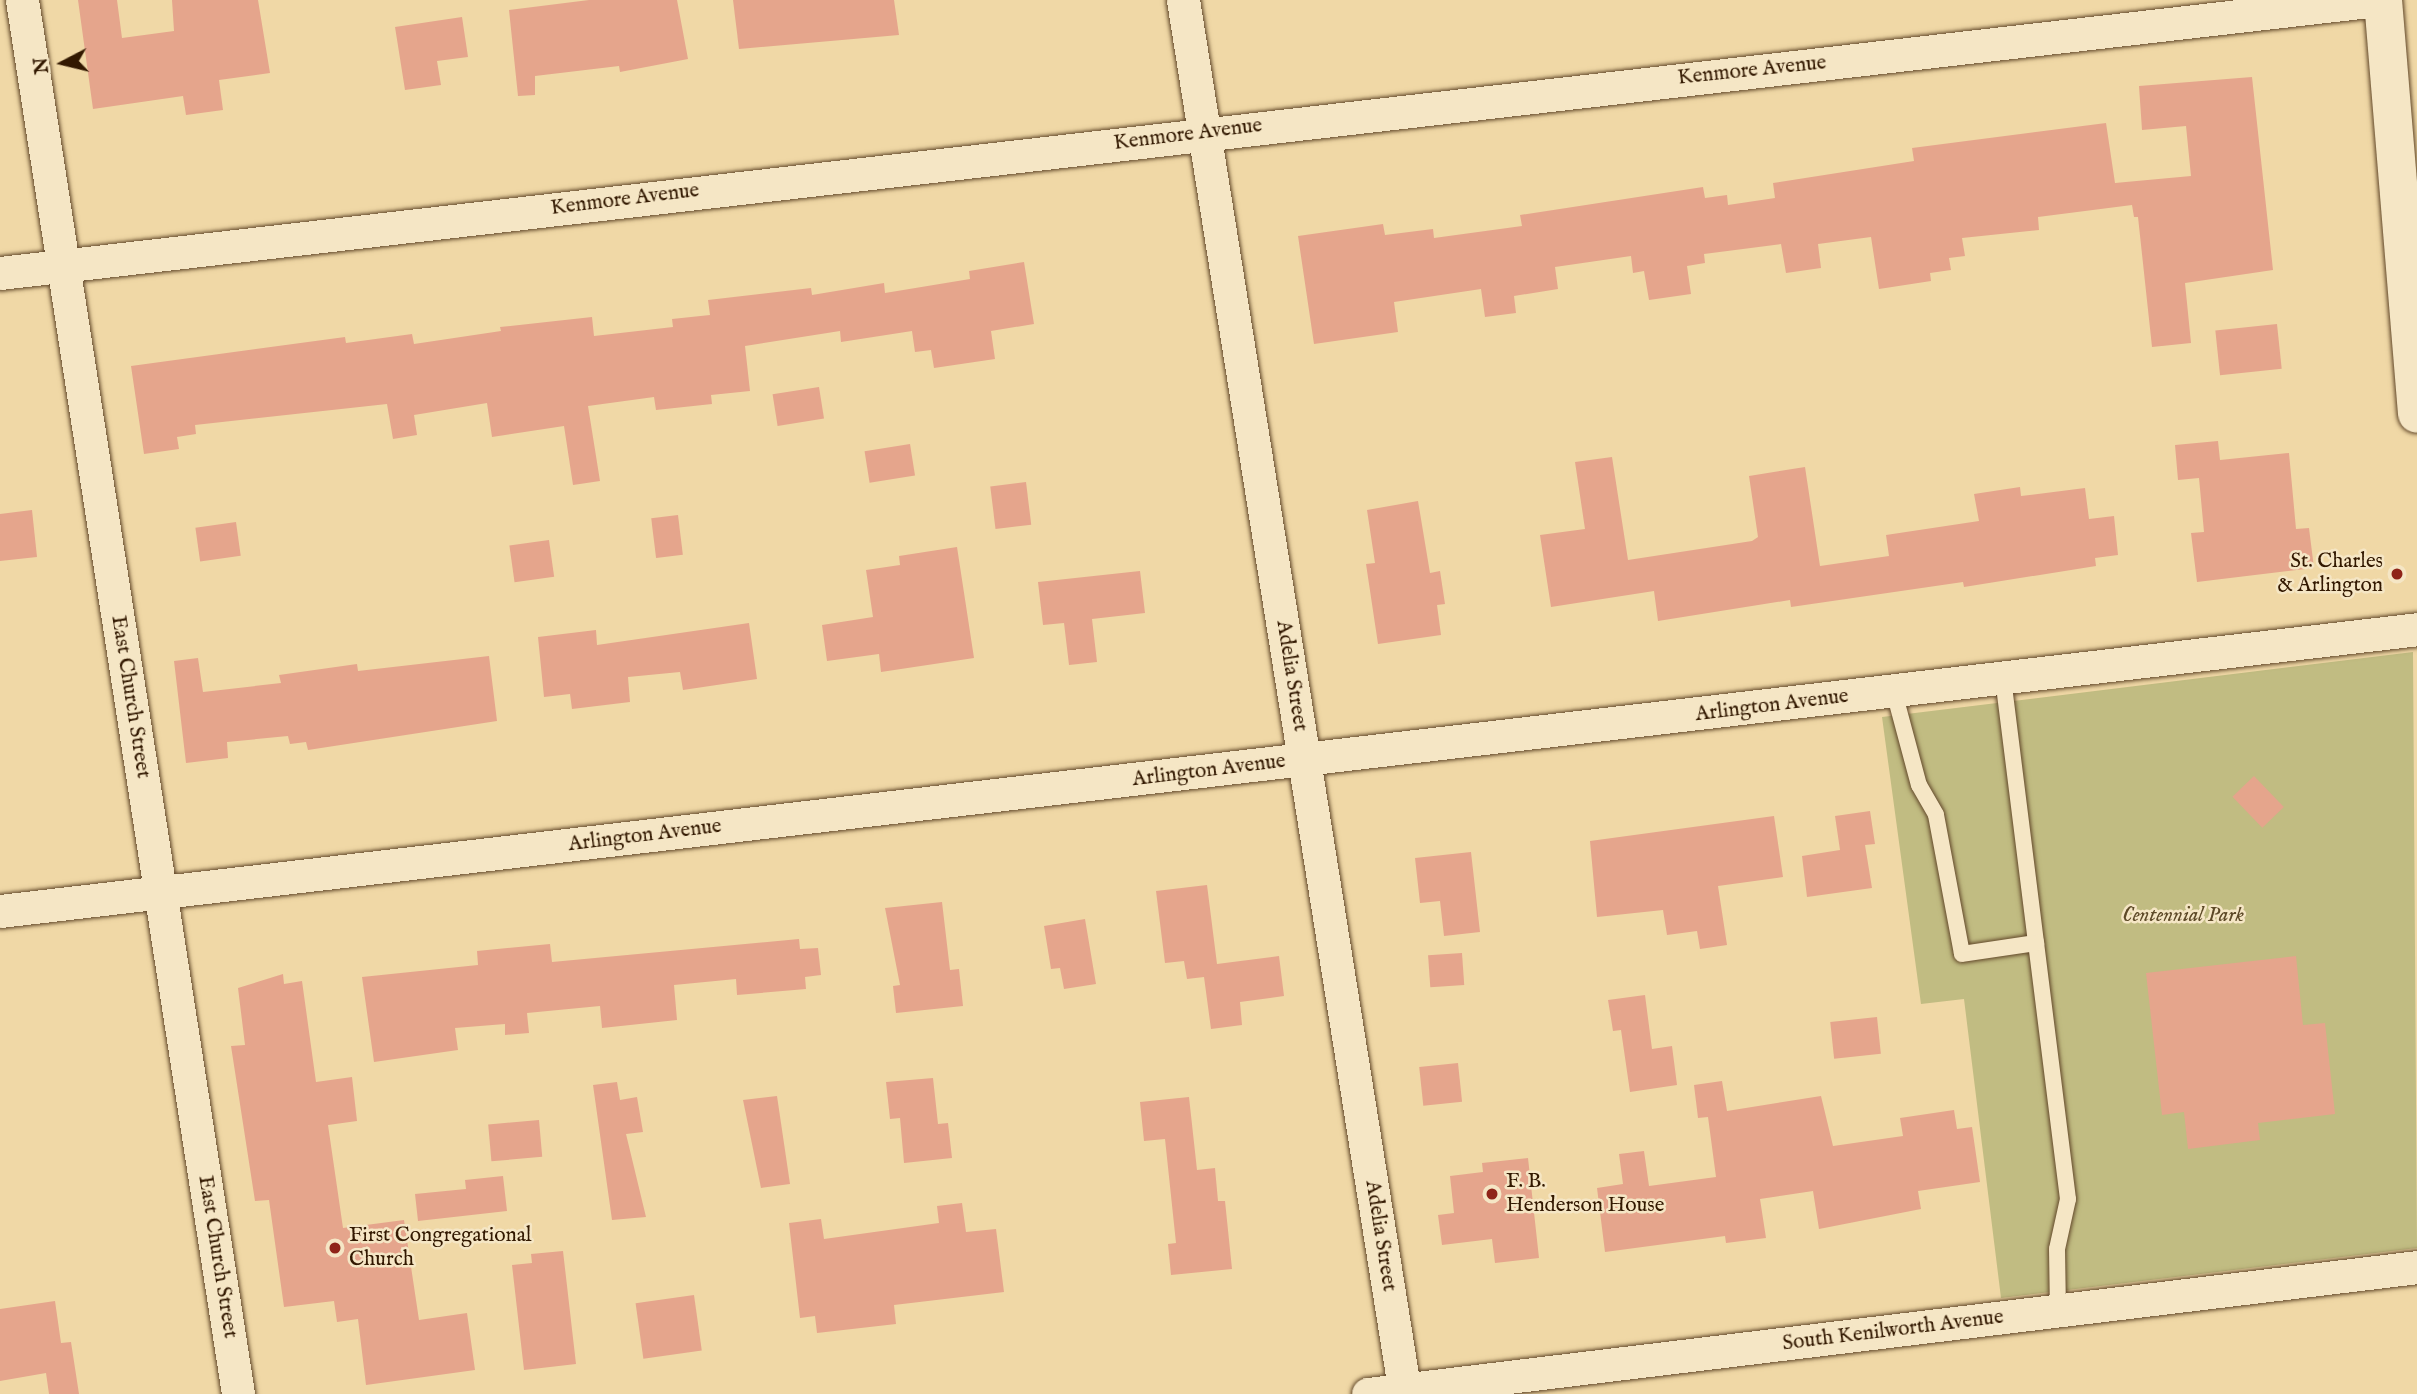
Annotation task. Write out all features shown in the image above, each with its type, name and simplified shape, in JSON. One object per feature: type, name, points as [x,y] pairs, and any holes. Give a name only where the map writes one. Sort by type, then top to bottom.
[{"type":"main road","points":[[2383,0],[2417,414]]},
{"type":"street","name":"East Church Street","points":[[22,0],[238,1394]]},
{"type":"street","name":"Adelia Street","points":[[1183,0],[1405,1392]]},
{"type":"street","name":"Kenmore Avenue","points":[[0,272],[2377,0]]},
{"type":"street","name":"Arlington Avenue","points":[[0,911],[2417,629]]},
{"type":"street","name":"South Kenilworth Avenue","points":[[1368,1394],[1405,1392],[2417,1267]]},
{"type":"lane","points":[[2003,678],[2068,1199],[2057,1249],[2058,1311]]},
{"type":"lane","points":[[1894,692],[1919,785],[1936,815],[1962,954],[2036,943]]},
{"type":"green space","name":"Centennial Park","points":[[2413,652],[2417,1248],[2001,1298],[1964,999],[1921,1004],[1882,717]]},
{"type":"building","points":[[78,0],[117,0],[122,38],[174,31],[172,0],[258,0],[270,73],[219,80],[223,110],[186,115],[183,96],[93,109]]},
{"type":"building","points":[[589,0],[677,0],[688,59],[620,72],[619,66],[535,76],[535,95],[518,96],[509,10]]},
{"type":"building","points":[[733,0],[894,0],[899,35],[739,49]]},
{"type":"building","points":[[462,17],[468,57],[437,61],[441,85],[405,90],[395,27]]},
{"type":"building","points":[[2252,77],[2273,270],[2185,283],[2191,343],[2152,347],[2138,217],[2134,217],[2132,205],[2038,217],[2039,230],[1962,238],[1965,256],[1949,258],[1951,270],[1930,273],[1931,281],[1879,289],[1871,237],[1818,244],[1821,268],[1786,273],[1781,244],[1704,254],[1705,263],[1687,266],[1691,294],[1649,300],[1644,271],[1633,273],[1631,256],[1555,267],[1558,289],[1514,296],[1516,313],[1485,317],[1481,289],[1394,302],[1398,332],[1314,344],[1298,236],[1383,224],[1385,235],[1433,229],[1434,238],[1522,226],[1520,215],[1703,187],[1705,198],[1727,195],[1728,205],[1775,198],[1773,183],[1914,161],[1912,148],[2106,123],[2115,183],[2191,176],[2186,126],[2142,130],[2139,86]]},
{"type":"building","points":[[1024,262],[1034,324],[991,331],[995,359],[934,368],[931,350],[915,352],[912,331],[841,342],[840,331],[745,346],[750,391],[711,395],[712,404],[656,410],[654,397],[588,406],[600,481],[573,485],[564,426],[492,437],[487,403],[414,415],[417,435],[393,439],[387,404],[195,425],[196,434],[177,437],[179,449],[144,454],[131,366],[345,337],[346,343],[412,334],[414,344],[501,331],[500,327],[592,317],[594,336],[673,327],[672,319],[710,315],[708,300],[811,288],[812,295],[884,283],[885,293],[970,279],[969,271]]},
{"type":"building","points":[[2277,324],[2282,369],[2220,375],[2215,330]]},
{"type":"building","points":[[819,387],[824,419],[778,426],[773,394]]},
{"type":"building","points":[[2218,441],[2220,460],[2289,453],[2296,529],[2309,528],[2314,568],[2197,582],[2191,533],[2204,532],[2199,478],[2178,480],[2175,445]]},
{"type":"building","points":[[910,444],[915,476],[870,483],[865,451]]},
{"type":"building","points":[[1612,457],[1628,560],[1752,541],[1758,537],[1749,476],[1805,467],[1820,566],[1889,556],[1886,535],[1979,521],[1974,494],[2020,487],[2021,496],[2085,488],[2089,519],[2114,516],[2118,555],[2095,558],[2096,566],[1964,587],[1963,582],[1791,607],[1790,600],[1658,621],[1654,591],[1551,607],[1540,535],[1585,529],[1575,462]]},
{"type":"building","points":[[1026,482],[1031,525],[996,529],[990,486]]},
{"type":"building","points":[[1418,501],[1430,573],[1440,571],[1445,604],[1437,605],[1441,635],[1378,644],[1366,564],[1375,563],[1367,510]]},
{"type":"building","points":[[32,510],[37,557],[0,561],[0,514]]},
{"type":"building","points":[[678,515],[683,555],[656,558],[651,518]]},
{"type":"building","points":[[236,522],[241,556],[200,561],[195,528]]},
{"type":"building","points":[[549,540],[554,577],[515,582],[509,546]]},
{"type":"building","points":[[957,547],[974,658],[881,672],[879,654],[827,661],[822,625],[873,617],[866,570],[900,565],[899,556]]},
{"type":"building","points":[[1140,571],[1145,613],[1092,619],[1097,662],[1069,665],[1064,623],[1043,625],[1038,582]]},
{"type":"building","points":[[749,623],[757,679],[683,690],[680,672],[628,677],[630,702],[572,709],[570,694],[544,697],[538,637],[596,630],[597,645]]},
{"type":"building","points":[[489,656],[497,721],[308,750],[306,742],[290,744],[288,736],[227,742],[228,758],[186,763],[174,661],[198,658],[203,692],[281,683],[279,675],[357,664],[358,671]]},
{"type":"building","points":[[2254,776],[2284,807],[2262,828],[2232,797]]},
{"type":"building","points":[[1870,811],[1875,844],[1865,845],[1872,888],[1807,897],[1802,856],[1840,850],[1835,816]]},
{"type":"building","points":[[1774,816],[1783,877],[1718,886],[1727,945],[1700,949],[1697,931],[1667,935],[1663,910],[1597,917],[1590,841]]},
{"type":"building","points":[[1471,852],[1480,932],[1444,936],[1440,901],[1420,903],[1415,858]]},
{"type":"building","points":[[1207,885],[1217,964],[1279,956],[1284,996],[1240,1002],[1242,1025],[1211,1029],[1204,977],[1187,979],[1184,961],[1165,963],[1156,891]]},
{"type":"building","points":[[942,902],[950,970],[959,969],[963,1006],[896,1013],[893,986],[900,985],[885,908]]},
{"type":"building","points":[[1085,919],[1096,984],[1064,989],[1060,968],[1051,969],[1044,926]]},
{"type":"building","points":[[799,939],[800,949],[818,948],[821,975],[805,977],[806,989],[737,995],[736,979],[674,985],[677,1020],[602,1028],[600,1006],[527,1013],[529,1033],[505,1035],[505,1024],[455,1028],[458,1050],[374,1062],[362,977],[478,965],[477,951],[550,944],[552,962]]},
{"type":"building","points":[[1462,953],[1464,985],[1430,987],[1428,955]]},
{"type":"building","points":[[2296,956],[2303,1025],[2325,1023],[2335,1114],[2258,1123],[2260,1140],[2188,1149],[2184,1112],[2162,1115],[2146,973]]},
{"type":"building","name":"First Congregational Church","points":[[283,974],[284,984],[302,981],[316,1082],[352,1077],[357,1121],[328,1125],[343,1228],[404,1220],[419,1320],[467,1313],[475,1370],[366,1385],[358,1319],[337,1322],[334,1301],[284,1307],[269,1200],[255,1201],[231,1046],[245,1045],[238,988]]},
{"type":"building","points":[[1645,995],[1652,1049],[1672,1046],[1677,1085],[1630,1092],[1621,1030],[1613,1031],[1608,1000]]},
{"type":"building","points":[[1877,1017],[1881,1054],[1834,1059],[1830,1022]]},
{"type":"building","points":[[1458,1063],[1462,1102],[1423,1106],[1419,1067]]},
{"type":"building","points":[[933,1078],[938,1124],[948,1123],[952,1158],[904,1163],[900,1118],[890,1119],[886,1082]]},
{"type":"building","points":[[1722,1081],[1727,1111],[1821,1096],[1833,1146],[1903,1136],[1900,1118],[1954,1110],[1957,1129],[1972,1127],[1980,1182],[1918,1191],[1921,1209],[1819,1229],[1813,1191],[1760,1199],[1766,1238],[1726,1243],[1725,1236],[1605,1252],[1597,1188],[1623,1184],[1619,1154],[1644,1151],[1649,1186],[1716,1177],[1708,1117],[1698,1118],[1694,1085]]},
{"type":"building","points":[[617,1082],[620,1100],[637,1097],[643,1132],[626,1134],[646,1217],[612,1220],[593,1085]]},
{"type":"building","points":[[777,1096],[790,1184],[761,1188],[743,1100]]},
{"type":"building","points":[[1189,1097],[1197,1170],[1215,1168],[1218,1201],[1225,1201],[1232,1269],[1171,1275],[1168,1244],[1176,1243],[1165,1139],[1144,1141],[1140,1102]]},
{"type":"building","points":[[539,1120],[542,1157],[491,1161],[488,1124]]},
{"type":"building","name":"F. B. Henderson House","points":[[1528,1158],[1539,1258],[1495,1263],[1492,1239],[1442,1245],[1438,1215],[1454,1213],[1450,1176],[1483,1172],[1482,1163]]},
{"type":"building","points":[[503,1176],[507,1211],[418,1221],[415,1194],[466,1189],[465,1180]]},
{"type":"building","points":[[962,1203],[966,1232],[996,1229],[1004,1292],[894,1305],[896,1324],[817,1333],[815,1316],[800,1318],[789,1223],[821,1219],[824,1239],[939,1223],[937,1206]]},
{"type":"building","points":[[563,1251],[576,1364],[524,1370],[512,1265],[532,1263],[531,1254]]},
{"type":"building","points":[[694,1295],[702,1350],[643,1359],[636,1303]]},
{"type":"building","points":[[55,1301],[61,1343],[71,1342],[79,1394],[49,1394],[46,1373],[0,1381],[0,1309]]},
{"type":"place","name":"St. Charles & Arlington","points":[[2397,574]]},
{"type":"place","name":"F. B. Henderson House","points":[[1492,1194]]},
{"type":"place","name":"First Congregational Church","points":[[335,1248]]}]
